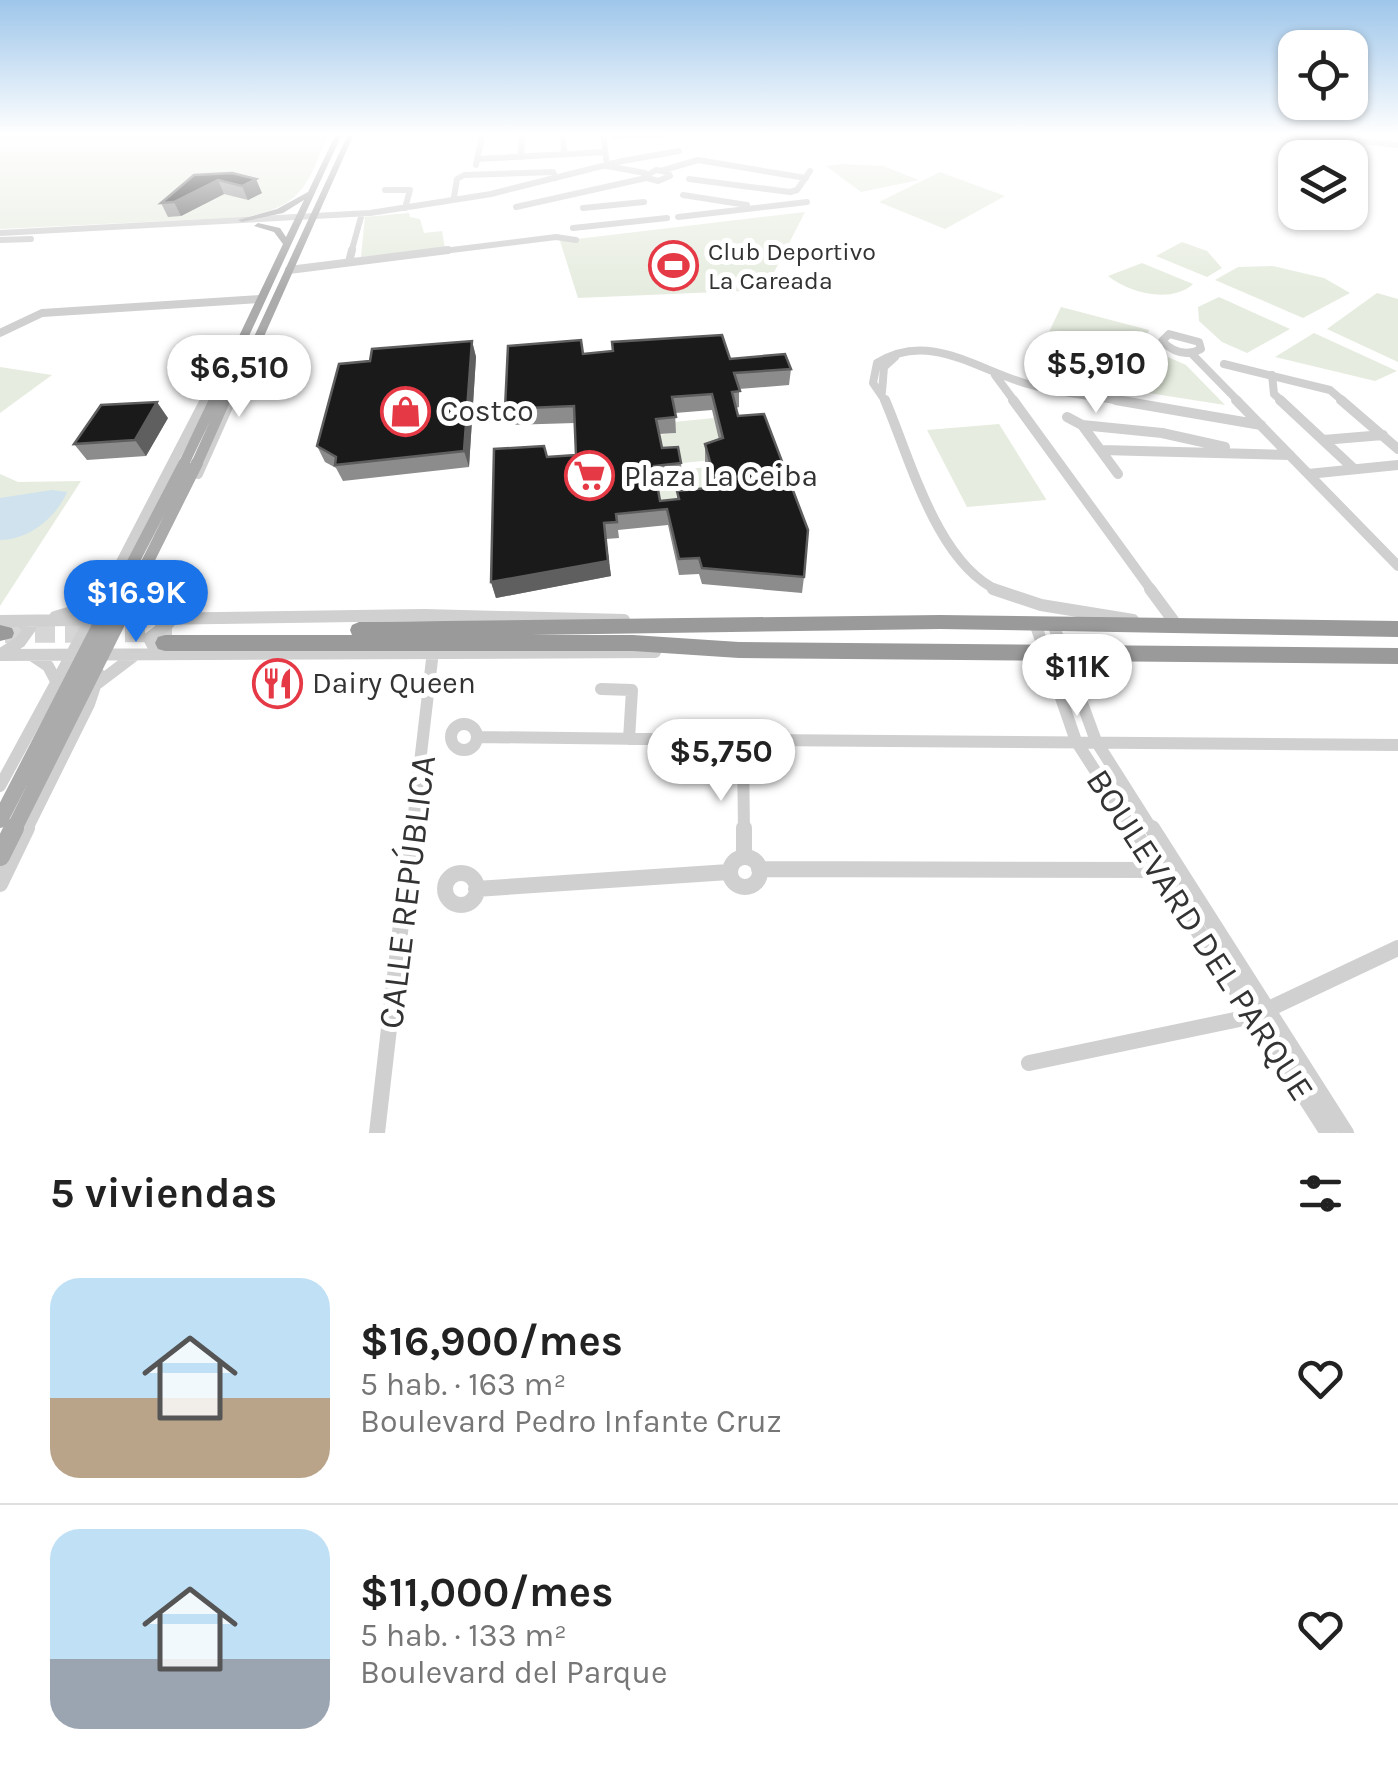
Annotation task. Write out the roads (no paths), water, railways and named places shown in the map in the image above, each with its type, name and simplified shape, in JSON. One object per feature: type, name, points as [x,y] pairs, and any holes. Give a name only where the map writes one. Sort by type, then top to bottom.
[{"type":"highway","points":[[171,633],[1044,623],[1398,629]]},
{"type":"highway","points":[[171,633],[633,642],[739,650],[1398,656]]},
{"type":"main road","points":[[238,361],[258,341],[289,270],[314,187]]},
{"type":"main road","points":[[0,856],[238,361],[241,341],[286,242],[304,220],[322,187]]},
{"type":"main road","points":[[242,220],[287,208],[312,190]]},
{"type":"main road","points":[[258,226],[277,230],[286,242]]},
{"type":"main road","points":[[0,820],[190,463]]},
{"type":"street","points":[[454,197],[456,187]]},
{"type":"street","points":[[0,240],[258,226],[489,196],[518,187]]},
{"type":"street","points":[[0,232],[361,216],[527,187]]},
{"type":"street","points":[[516,207],[618,187]]},
{"type":"street","points":[[636,187],[652,220]]},
{"type":"street","points":[[680,187],[693,215]]},
{"type":"street","points":[[757,187],[790,192],[799,187]]},
{"type":"street","points":[[385,190],[410,190],[405,208]]},
{"type":"street","points":[[686,194],[760,208]]},
{"type":"street","points":[[489,196],[492,207]]},
{"type":"street","points":[[579,196],[591,226]]},
{"type":"street","points":[[583,208],[644,202]]},
{"type":"street","points":[[678,217],[808,202]]},
{"type":"street","points":[[349,262],[361,216]]},
{"type":"street","points":[[572,228],[667,218]]},
{"type":"street","points":[[289,270],[556,237],[576,240]]},
{"type":"street","points":[[0,333],[27,316],[42,313],[260,299]]},
{"type":"street","points":[[0,786],[108,588],[226,358],[241,341]]},
{"type":"street","points":[[0,884],[108,654],[235,399],[258,341]]},
{"type":"street","points":[[1191,353],[1398,566]]},
{"type":"street","points":[[1172,627],[1006,594],[972,576],[947,543],[882,392],[884,367],[892,358],[908,354],[945,354],[1043,388],[1261,425]]},
{"type":"street","points":[[1224,364],[1330,390],[1398,449]]},
{"type":"street","points":[[993,372],[1172,627]]},
{"type":"street","points":[[1272,375],[1274,394],[1354,469]]},
{"type":"street","points":[[1067,417],[1082,425],[1162,432],[1248,453]]},
{"type":"street","points":[[1082,425],[1118,474]]},
{"type":"street","points":[[1323,440],[1382,434]]},
{"type":"street","points":[[1102,450],[1290,455]]},
{"type":"street","points":[[1308,474],[1398,465]]},
{"type":"street","points":[[141,587],[142,606],[171,633]]},
{"type":"street","points":[[6,627],[74,610],[108,588]]},
{"type":"street","points":[[44,620],[125,619],[171,633],[433,651],[739,650]]},
{"type":"street","name":"BOULEVARD DEL PARQUE","points":[[1044,623],[1076,741],[1169,869]]},
{"type":"street","points":[[0,654],[27,636],[30,628],[6,627]]},
{"type":"street","points":[[94,686],[171,633]]},
{"type":"street","name":"CALLE REPÚBLICA","points":[[376,1133],[433,651]]},
{"type":"street","points":[[0,654],[137,654]]},
{"type":"street","points":[[19,655],[42,660],[57,683]]},
{"type":"street","name":"BOULEVARD DEL PARQUE","points":[[1055,655],[1096,741],[1169,869],[1260,1014],[1328,1133]]},
{"type":"street","points":[[601,689],[632,690],[630,739]]},
{"type":"street","points":[[728,740],[734,730],[742,727],[750,730],[756,740]]},
{"type":"street","points":[[477,737],[728,740]]},
{"type":"street","points":[[728,740],[734,750],[743,752],[752,748],[756,740]]},
{"type":"street","points":[[756,740],[1398,745]]},
{"type":"street","points":[[743,752],[744,857]]},
{"type":"street","points":[[744,857],[754,860],[760,869],[759,878],[749,888],[736,885],[729,872],[735,860],[744,857]]},
{"type":"street","points":[[760,869],[1169,869]]},
{"type":"street","points":[[476,890],[729,872]]},
{"type":"street","points":[[1029,1062],[1260,1014],[1398,948]]},
{"type":"street","name":"BOULEVARD DEL PARQUE","points":[[1260,1014],[1346,1133]]},
{"type":"water","points":[[52,490],[67,492],[48,519],[31,532],[0,540],[0,498]]},
{"type":"tunnel","points":[[5,633],[172,632]]},
{"type":"place","name":"Club Deportivo La Careada","points":[[673,265]]},
{"type":"place","name":"Costco","points":[[405,411]]},
{"type":"place","name":"Plaza La Ceiba","points":[[589,476]]},
{"type":"place","name":"Dairy Queen","points":[[277,683]]}]
